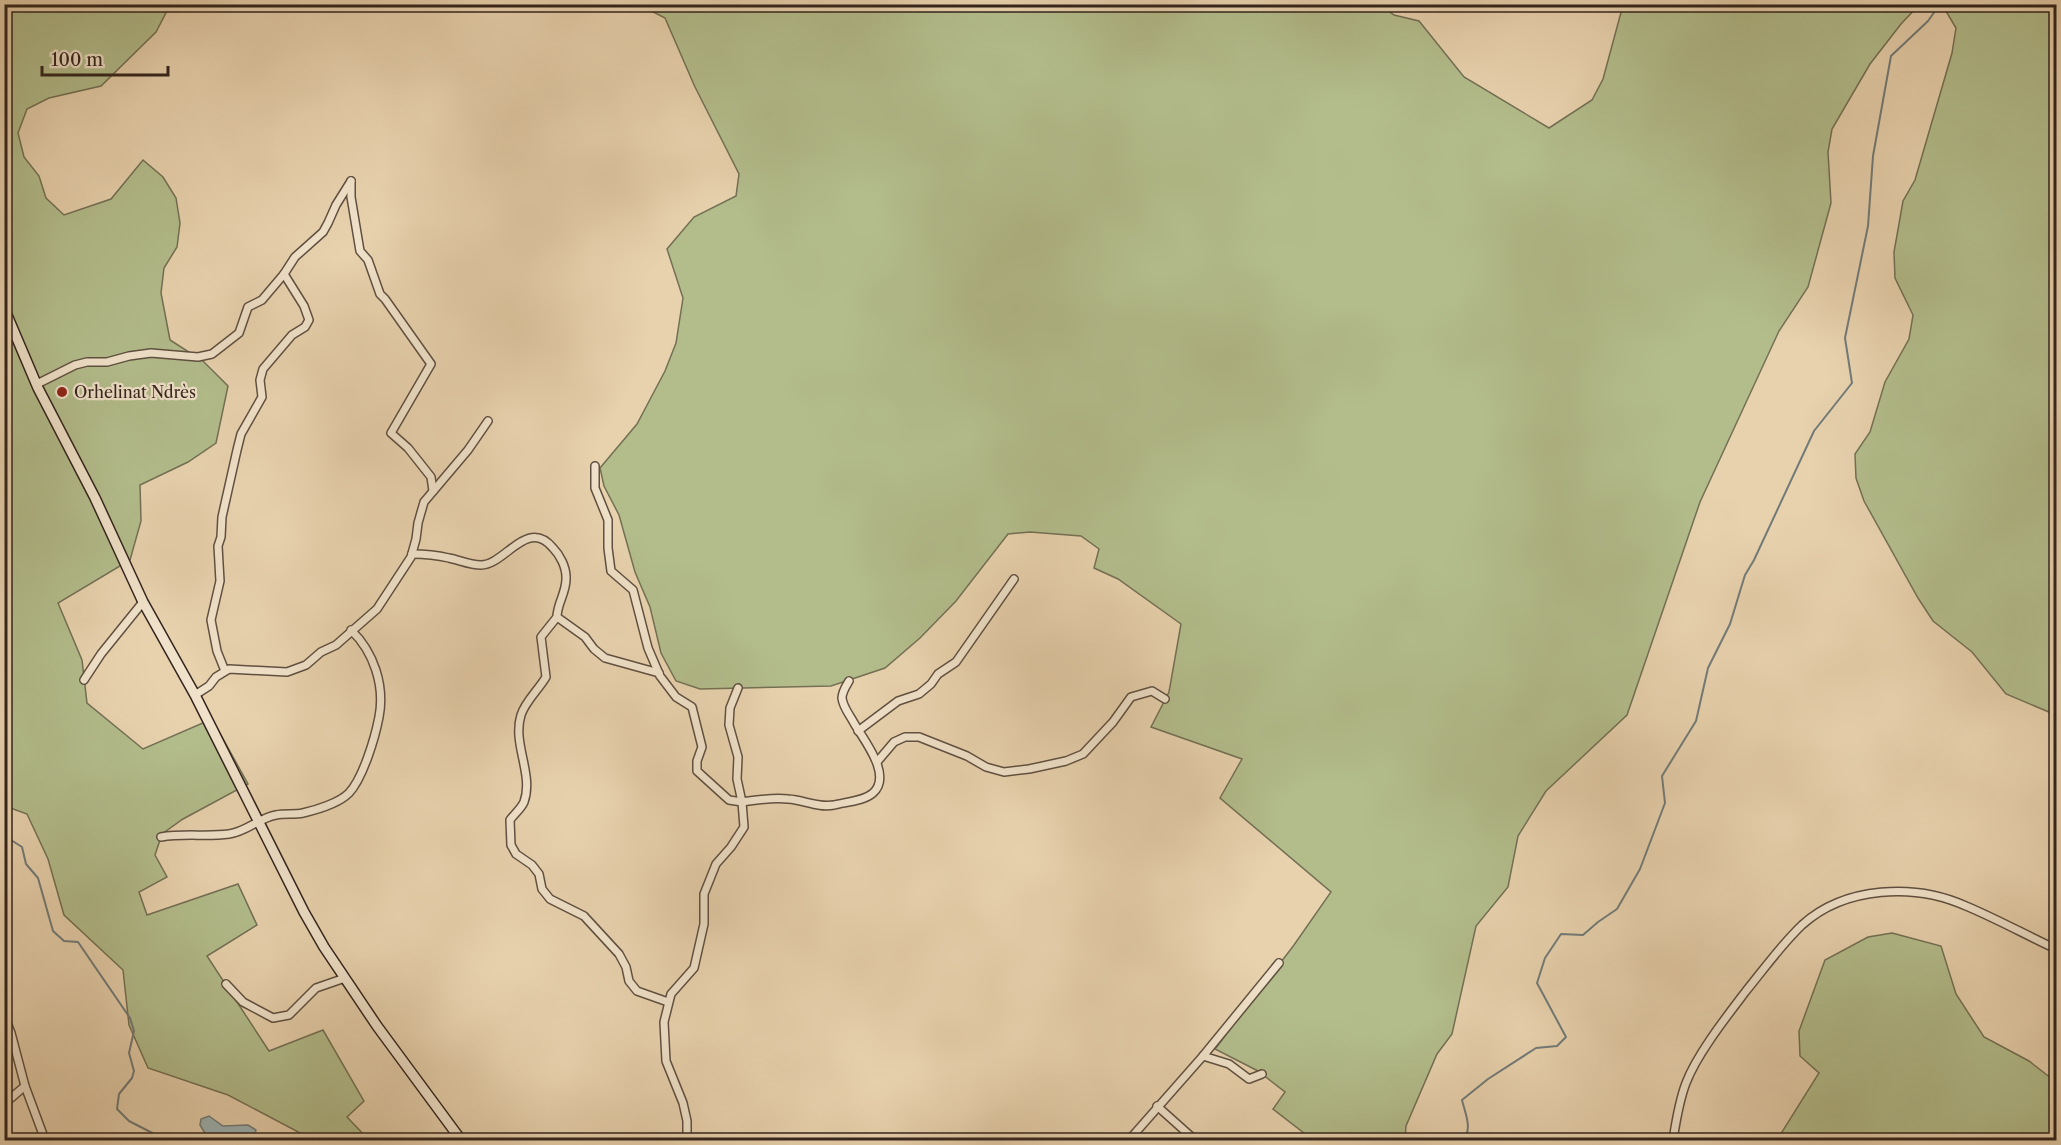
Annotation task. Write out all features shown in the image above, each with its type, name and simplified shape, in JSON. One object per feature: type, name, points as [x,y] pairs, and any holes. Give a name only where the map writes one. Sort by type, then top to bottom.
[{"type":"main road","points":[[4,308],[37,384],[95,498],[143,602],[195,695],[304,912],[377,1026],[460,1140]]},
{"type":"street","points":[[37,384],[75,365],[87,362],[107,362],[151,353],[198,357],[212,354],[239,333],[248,308],[262,300],[285,274],[295,257],[322,232],[351,182],[351,197],[360,251],[368,260],[380,294],[431,364],[390,433],[408,448],[432,477],[433,491]]},
{"type":"street","points":[[225,671],[211,620],[220,581],[218,546],[222,517],[237,450],[241,434],[262,397],[260,380],[263,369],[292,334],[305,327],[309,320],[304,306],[285,274]]},
{"type":"street","points":[[195,695],[229,669],[287,672],[306,665],[321,652],[336,645],[377,609],[412,554],[417,522],[424,502],[468,450],[488,422]]},
{"type":"street","points":[[595,466],[595,488],[608,520],[611,571],[633,590],[648,648],[659,673],[676,697],[692,707],[702,747],[697,760],[697,771],[729,800],[742,802],[788,799],[825,807],[864,798],[874,792],[879,782],[880,770],[874,753],[844,706],[842,695],[849,681]]},
{"type":"street","points":[[412,554],[428,554],[482,566],[494,561],[517,543],[535,538],[545,539],[562,561],[566,575],[565,591],[557,617],[541,637],[546,677],[521,713],[519,724],[519,741],[527,788],[523,805],[510,820],[511,845],[516,854],[531,864],[539,874],[542,890],[550,899],[584,916],[619,954],[626,967],[629,981],[637,991],[668,1002]]},
{"type":"street","points":[[858,731],[898,701],[919,694],[931,684],[938,674],[956,662],[1014,579]]},
{"type":"street","points":[[84,680],[101,654],[143,602]]},
{"type":"street","points":[[557,617],[585,637],[605,658],[659,673]]},
{"type":"street","points":[[161,837],[231,834],[268,816],[300,814],[322,808],[348,794],[374,742],[382,703],[379,679],[368,650],[351,630]]},
{"type":"street","points":[[687,1140],[687,1120],[683,1103],[666,1061],[664,1022],[670,994],[694,968],[704,924],[704,894],[716,864],[744,827],[737,778],[738,757],[729,725],[730,708],[738,688]]},
{"type":"street","points":[[877,762],[894,742],[905,737],[919,737],[967,756],[986,767],[1004,772],[1029,770],[1066,761],[1083,754],[1113,723],[1131,697],[1152,691],[1165,699]]},
{"type":"street","points":[[1673,1140],[1682,1096],[1695,1064],[1726,1017],[1767,965],[1803,925],[1824,910],[1867,894],[1922,893],[1965,905],[2056,949]]},
{"type":"street","points":[[1129,1140],[1203,1056],[1279,963]]},
{"type":"street","points":[[226,984],[243,1002],[273,1018],[289,1016],[316,988],[345,978]]},
{"type":"street","points":[[4,1015],[25,1086],[45,1140]]},
{"type":"street","points":[[1203,1056],[1229,1064],[1249,1079],[1262,1074]]},
{"type":"street","points":[[4,1104],[25,1086]]},
{"type":"street","points":[[1157,1106],[1195,1140]]},
{"type":"green space","points":[[5,5],[170,5],[156,32],[101,86],[49,98],[27,109],[18,133],[24,157],[39,176],[46,198],[64,215],[111,199],[143,160],[163,177],[176,198],[180,223],[177,247],[164,268],[161,293],[170,340],[203,361],[228,386],[216,443],[188,462],[140,485],[141,521],[130,560],[58,603],[82,660],[87,703],[143,749],[212,719],[248,784],[183,819],[162,834],[155,855],[167,877],[139,892],[147,915],[238,884],[257,925],[207,956],[269,1051],[323,1030],[364,1101],[347,1117],[369,1140],[306,1140],[304,1135],[228,1095],[148,1068],[129,1025],[123,970],[64,915],[48,859],[27,814],[5,806]]},
{"type":"green space","points":[[640,5],[1381,5],[1394,15],[1419,21],[1464,77],[1549,128],[1592,100],[1603,79],[1623,5],[2056,5],[2056,715],[2006,694],[1972,652],[1933,621],[1864,501],[1856,478],[1855,454],[1870,432],[1885,382],[1909,339],[1913,315],[1895,278],[1894,252],[1903,201],[1915,180],[1952,53],[1956,28],[1943,6],[1918,6],[1870,64],[1832,129],[1828,152],[1831,203],[1808,287],[1779,331],[1700,502],[1627,715],[1546,791],[1518,836],[1508,887],[1476,926],[1452,1034],[1437,1054],[1406,1126],[1405,1140],[1313,1140],[1273,1109],[1285,1092],[1258,1071],[1215,1049],[1331,892],[1220,798],[1242,759],[1151,727],[1169,692],[1181,624],[1118,579],[1094,568],[1099,549],[1081,536],[1030,532],[1008,534],[956,601],[920,638],[885,668],[831,686],[700,689],[676,681],[661,653],[650,607],[635,572],[619,515],[604,486],[600,468],[637,424],[665,371],[676,343],[683,298],[667,249],[694,217],[736,196],[739,174],[695,87],[665,18]]},
{"type":"green space","points":[[1892,933],[1941,946],[1956,994],[1984,1037],[2029,1061],[2056,1082],[2056,1140],[1777,1140],[1819,1073],[1800,1056],[1799,1031],[1825,960],[1868,937]]},
{"type":"water","points":[[209,1116],[223,1126],[248,1125],[256,1130],[254,1138],[209,1140],[200,1125],[201,1119]]},
{"type":"waterway","points":[[1463,1140],[1468,1126],[1462,1100],[1488,1079],[1536,1048],[1557,1046],[1566,1037],[1537,983],[1545,958],[1561,934],[1583,935],[1617,909],[1640,869],[1665,803],[1662,776],[1696,721],[1708,668],[1730,624],[1745,575],[1814,431],[1852,383],[1845,338],[1868,226],[1873,156],[1891,56],[1928,21],[1940,4]]},
{"type":"waterway","points":[[4,840],[11,840],[22,847],[26,864],[38,878],[53,931],[64,941],[78,942],[130,1018],[134,1031],[129,1053],[134,1071],[132,1078],[119,1094],[117,1109],[129,1121],[166,1140]]},
{"type":"place","name":"Orhelinat Ndrès","points":[[62,392]]}]
